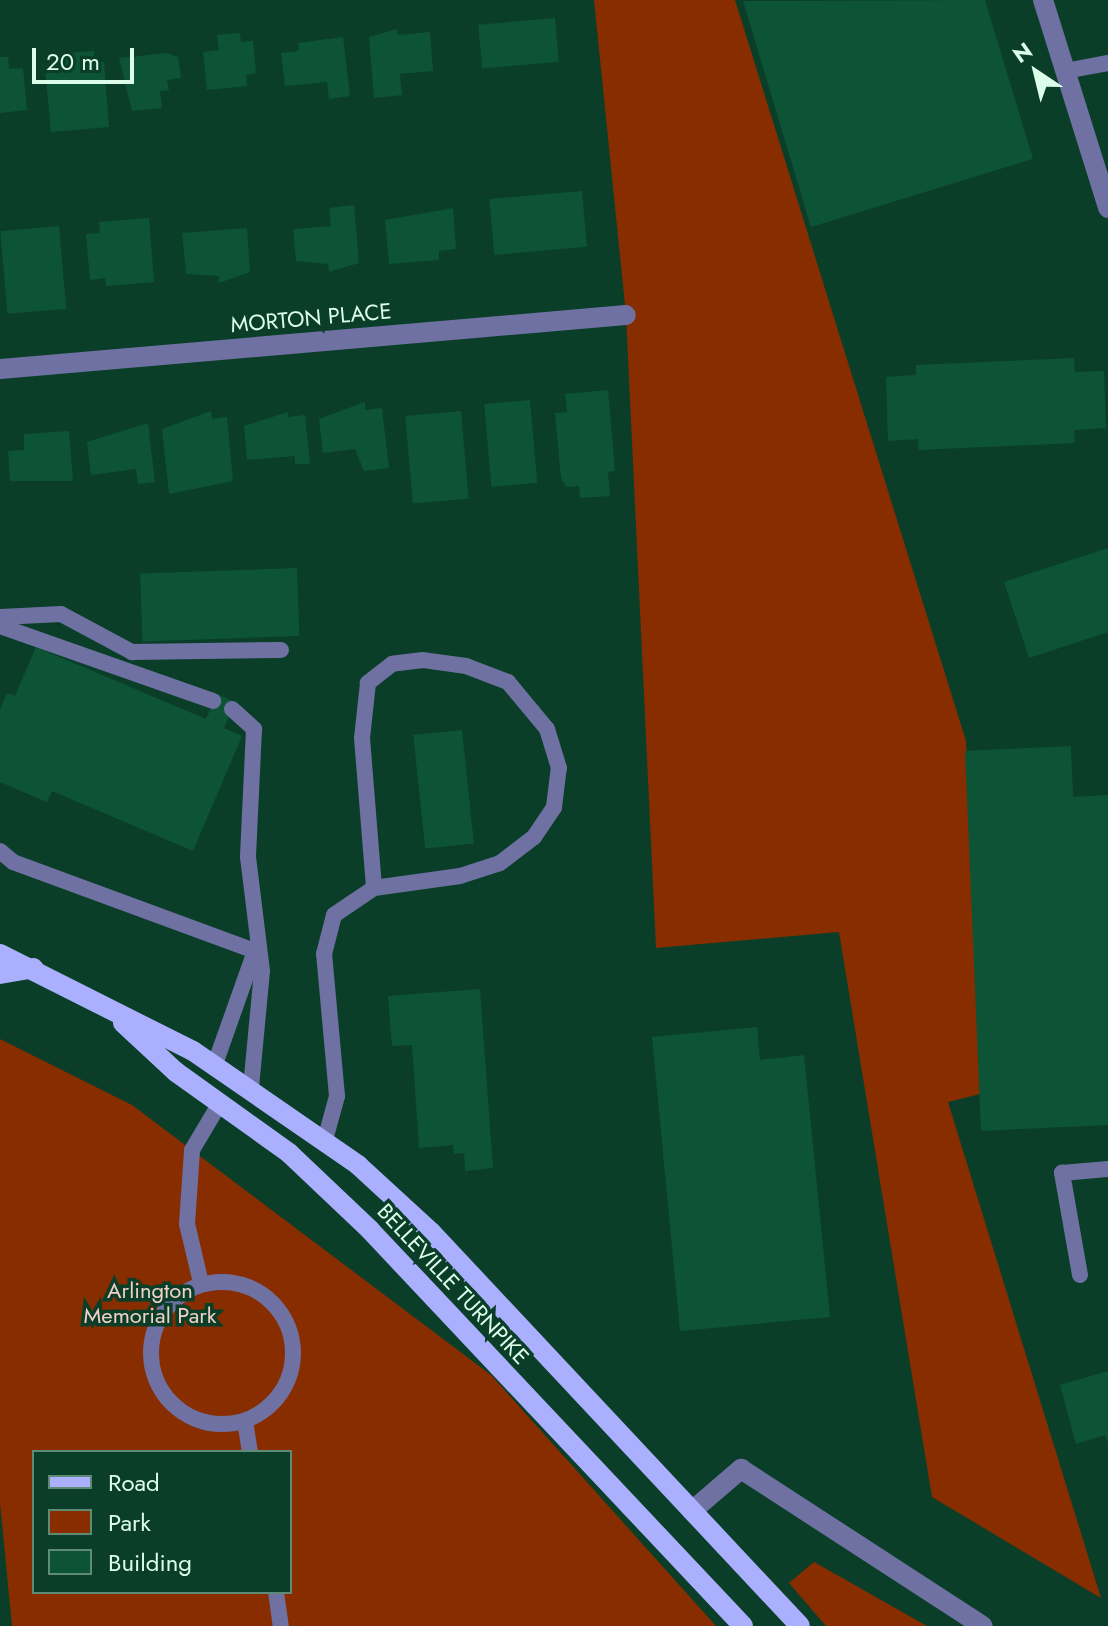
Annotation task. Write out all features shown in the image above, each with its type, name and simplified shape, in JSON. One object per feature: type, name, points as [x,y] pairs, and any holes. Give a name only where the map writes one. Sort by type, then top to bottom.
[{"type":"main road","name":"BELLEVILLE TURNPIKE","points":[[0,954],[33,968],[215,1064],[325,1140],[432,1233],[800,1626]]},
{"type":"main road","points":[[0,974],[33,968]]},
{"type":"main road","name":"BELLEVILLE TURNPIKE","points":[[102,1004],[220,1103],[289,1153],[370,1230],[743,1626]]},
{"type":"street","points":[[1043,0],[1108,208]]},
{"type":"street","name":"MORTON PLACE","points":[[0,369],[626,315]]},
{"type":"street","points":[[692,1511],[741,1469],[983,1626]]},
{"type":"lane","points":[[1065,71],[1108,63]]},
{"type":"lane","points":[[0,617],[61,614],[132,652],[281,650]]},
{"type":"lane","points":[[0,626],[120,673],[213,701]]},
{"type":"lane","points":[[325,1140],[337,1096],[325,939],[346,902],[374,888],[478,872],[518,851],[545,824],[559,768],[538,711],[508,682],[466,666],[423,660],[392,664],[368,683],[362,738],[374,888]]},
{"type":"lane","points":[[232,709],[254,729],[248,857],[255,951],[262,971],[251,1087]]},
{"type":"lane","points":[[0,851],[13,862],[255,951]]},
{"type":"lane","points":[[215,1064],[255,951]]},
{"type":"lane","points":[[201,1283],[187,1224],[192,1150],[220,1103]]},
{"type":"lane","points":[[1080,1275],[1062,1173],[1108,1169]]},
{"type":"lane","points":[[201,1283],[250,1286],[286,1319],[293,1342],[283,1390],[245,1421],[200,1421],[180,1411],[154,1375],[154,1329],[165,1309],[201,1283]]},
{"type":"lane","points":[[245,1421],[250,1450]]},
{"type":"lane","points":[[276,1594],[281,1626]]},
{"type":"green space","points":[[594,0],[735,0],[966,741],[980,1094],[948,1102],[1101,1598],[932,1497],[839,932],[656,948],[626,315]]},
{"type":"green space","name":"Arlington Memorial Park","points":[[0,1039],[132,1105],[491,1375],[716,1626],[12,1626],[0,1503]]},
{"type":"green space","points":[[814,1562],[927,1626],[826,1626],[789,1583]]},
{"type":"building","points":[[985,0],[1033,159],[811,227],[743,1]]},
{"type":"building","points":[[555,18],[559,62],[482,69],[478,25]]},
{"type":"building","points":[[397,29],[397,35],[430,32],[433,71],[400,74],[402,95],[374,98],[369,37]]},
{"type":"building","points":[[240,33],[241,42],[253,41],[256,73],[246,75],[247,86],[207,90],[203,52],[219,50],[217,35]]},
{"type":"building","points":[[343,37],[350,96],[329,99],[327,82],[285,86],[281,53],[299,51],[298,43]]},
{"type":"building","points":[[94,51],[94,62],[104,62],[109,127],[51,132],[45,69],[66,63],[65,53]]},
{"type":"building","points":[[167,53],[178,57],[181,78],[167,80],[169,90],[160,91],[162,108],[132,111],[119,58]]},
{"type":"building","points":[[0,57],[8,57],[9,69],[23,68],[27,110],[0,113]]},
{"type":"building","points":[[582,191],[587,247],[494,255],[489,199]]},
{"type":"building","points":[[354,205],[359,263],[329,272],[328,264],[296,261],[293,229],[331,226],[329,208]]},
{"type":"building","points":[[453,208],[456,249],[439,251],[439,260],[389,264],[385,220]]},
{"type":"building","points":[[149,218],[154,282],[106,286],[105,278],[90,280],[86,234],[100,233],[99,222]]},
{"type":"building","points":[[59,226],[66,309],[7,314],[0,231]]},
{"type":"building","points":[[247,228],[250,272],[219,283],[219,276],[186,274],[182,233]]},
{"type":"building","points":[[1074,358],[1075,372],[1104,371],[1106,428],[1074,430],[1075,443],[919,450],[918,439],[888,441],[886,377],[916,375],[916,365]]},
{"type":"building","points":[[608,390],[615,471],[608,472],[610,496],[580,498],[579,486],[566,487],[561,478],[555,413],[567,412],[565,394]]},
{"type":"building","points":[[530,400],[537,483],[491,487],[484,404]]},
{"type":"building","points":[[365,402],[365,410],[382,408],[389,468],[364,471],[355,449],[323,453],[319,419]]},
{"type":"building","points":[[211,411],[212,419],[227,417],[233,481],[169,494],[162,429]]},
{"type":"building","points":[[461,411],[469,499],[413,504],[405,416]]},
{"type":"building","points":[[288,412],[288,417],[305,415],[310,464],[295,464],[295,456],[247,460],[244,426]]},
{"type":"building","points":[[148,423],[155,482],[138,484],[136,469],[91,475],[87,442]]},
{"type":"building","points":[[69,431],[73,481],[10,481],[8,451],[24,450],[24,434]]},
{"type":"building","points":[[1108,548],[1108,632],[1029,658],[1004,582]]},
{"type":"building","points":[[297,568],[299,636],[142,641],[140,573]]},
{"type":"building","points":[[36,647],[206,719],[217,694],[235,702],[224,728],[242,736],[193,851],[52,791],[47,802],[0,782],[0,709],[7,693],[15,696]]},
{"type":"building","points":[[462,730],[474,843],[425,848],[413,735]]},
{"type":"building","points":[[1071,746],[1073,797],[1108,795],[1108,1125],[981,1131],[965,751]]},
{"type":"building","points":[[480,989],[493,1168],[465,1171],[464,1153],[454,1154],[453,1145],[419,1148],[412,1045],[392,1046],[388,996]]},
{"type":"building","points":[[757,1027],[760,1060],[804,1055],[830,1317],[680,1331],[652,1037]]},
{"type":"building","points":[[1108,1371],[1108,1443],[1105,1435],[1076,1444],[1060,1385]]}]
